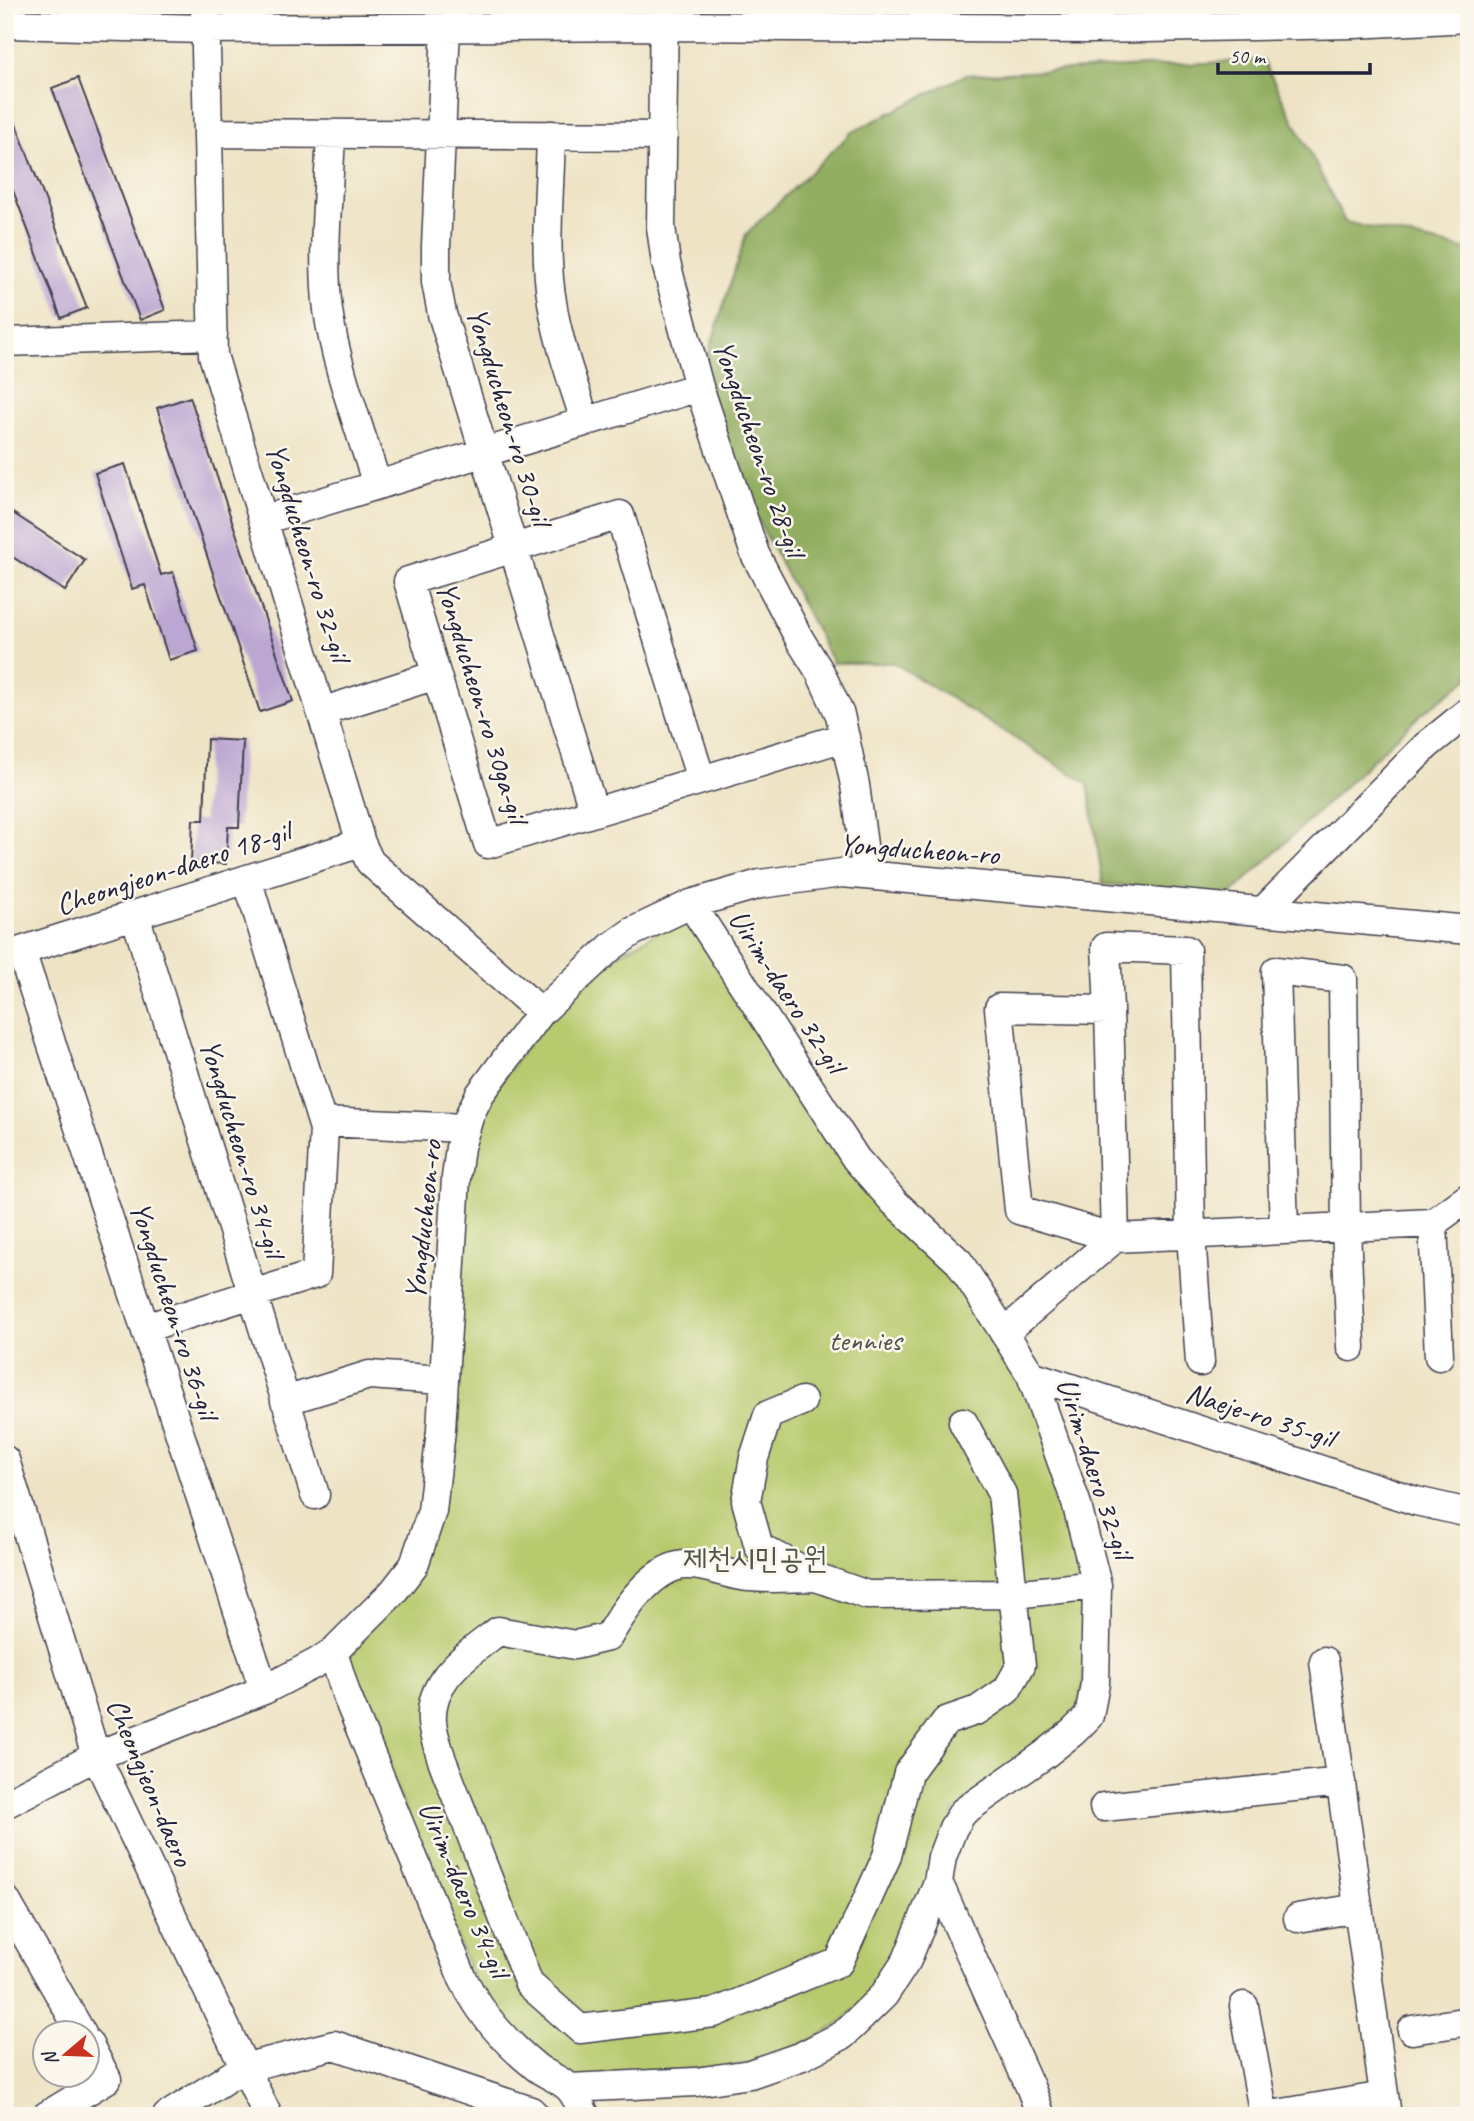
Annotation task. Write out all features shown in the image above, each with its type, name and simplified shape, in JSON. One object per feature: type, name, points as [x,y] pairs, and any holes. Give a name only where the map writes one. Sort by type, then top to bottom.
[{"type":"street","points":[[5,24],[205,17],[446,27],[664,15],[1091,29],[1354,24],[1459,14]]},
{"type":"street","name":"Yongducheon-ro 28-gil","points":[[664,15],[661,227],[666,263],[699,387],[755,554],[835,700],[855,785],[867,875]]},
{"type":"street","name":"Yongducheon-ro 32-gil","points":[[205,17],[214,355],[361,843],[370,862],[541,1012]]},
{"type":"street","name":"Yongducheon-ro 30-gil","points":[[446,27],[436,282],[452,351],[594,812]]},
{"type":"street","points":[[208,133],[663,136]]},
{"type":"street","points":[[331,134],[326,276],[328,309],[339,359],[377,485]]},
{"type":"street","points":[[551,135],[551,301],[559,339],[585,421]]},
{"type":"street","points":[[5,342],[213,335]]},
{"type":"street","points":[[263,520],[699,387]]},
{"type":"street","points":[[513,548],[620,516],[701,780]]},
{"type":"street","name":"Yongducheon-ro 30ga-gil","points":[[513,548],[408,581],[436,675],[488,844],[594,812]]},
{"type":"street","points":[[321,712],[436,675]]},
{"type":"street","points":[[1262,912],[1426,746],[1469,712]]},
{"type":"street","points":[[594,812],[845,737]]},
{"type":"street","name":"Cheongjeon-daero 18-gil","points":[[13,954],[361,843]]},
{"type":"street","name":"Yongducheon-ro","points":[[5,1804],[96,1756],[264,1690],[333,1652],[393,1592],[414,1566],[432,1511],[441,1430],[456,1178],[460,1147],[466,1128],[480,1094],[541,1012],[611,947],[632,932],[691,904],[760,884],[842,873],[1469,930]]},
{"type":"street","points":[[145,1328],[316,1274],[324,1129],[247,879]]},
{"type":"street","name":"Uirim-daero 32-gil","points":[[569,2088],[696,2082],[750,2074],[802,2056],[843,2035],[884,1995],[907,1960],[938,1882],[942,1857],[953,1828],[963,1812],[1073,1732],[1089,1716],[1095,1684],[1097,1585],[1076,1502],[1031,1375],[959,1262],[894,1202],[856,1159],[691,904]]},
{"type":"street","name":"Yongducheon-ro 34-gil","points":[[135,915],[315,1495]]},
{"type":"street","points":[[1115,1238],[1106,947],[1186,950],[1191,1235],[1200,1362]]},
{"type":"street","name":"Yongducheon-ro 36-gil","points":[[13,954],[145,1328],[264,1690]]},
{"type":"street","points":[[1284,1230],[1276,971],[1343,979],[1346,1228],[1351,1347]]},
{"type":"street","points":[[1109,1010],[999,1008],[1019,1210],[1115,1238],[1433,1223],[1469,1197]]},
{"type":"street","points":[[322,1122],[466,1128]]},
{"type":"street","points":[[1433,1223],[1439,1356]]},
{"type":"street","points":[[1004,1333],[1115,1238]]},
{"type":"street","points":[[285,1401],[369,1375],[443,1380]]},
{"type":"street","name":"Naeje-ro 35-gil","points":[[1031,1375],[1416,1501],[1469,1513]]},
{"type":"street","points":[[802,1401],[768,1415],[754,1458],[746,1501],[759,1548],[816,1577],[867,1595],[1014,1594],[1097,1585]]},
{"type":"street","points":[[816,1577],[743,1576],[689,1565],[672,1566],[657,1576],[622,1612],[608,1637],[575,1645],[498,1631],[449,1671],[433,1698],[432,1727],[442,1760],[529,1984],[580,2029],[714,2013],[839,1962],[887,1856],[908,1773],[946,1721],[978,1710],[1007,1690],[1021,1665],[1002,1494],[963,1422]]},
{"type":"street","name":"Cheongjeon-daero","points":[[5,1460],[96,1756],[268,2116]]},
{"type":"street","name":"Uirim-daero 34-gil","points":[[333,1652],[346,1694],[463,1979],[492,2027],[538,2068],[569,2088],[586,2116]]},
{"type":"street","points":[[1244,2006],[1265,2116],[1386,2106],[1324,1661]]},
{"type":"street","points":[[1104,1807],[1341,1782]]},
{"type":"street","points":[[938,1882],[1037,2115]]},
{"type":"street","points":[[5,1899],[74,2020]]},
{"type":"street","points":[[1298,1918],[1358,1908]]},
{"type":"street","points":[[1412,2030],[1469,2021]]},
{"type":"street","points":[[167,2116],[243,2068],[334,2045],[531,2111],[536,2116]]},
{"type":"street","points":[[46,2116],[88,2090]]},
{"type":"path","points":[[423,1881],[478,1854]]},
{"type":"green space","points":[[1263,60],[1345,222],[1469,250],[1469,678],[1420,715],[1230,895],[1103,884],[1088,784],[894,663],[833,663],[757,518],[702,374],[746,234],[852,132],[965,75]]},
{"type":"green space","name":"제천시민공원","points":[[691,913],[894,1202],[1031,1375],[1090,1586],[1083,1683],[1078,1714],[954,1812],[928,1882],[880,1985],[839,2025],[798,2047],[746,2065],[569,2079],[555,2069],[480,1996],[343,1655],[420,1566],[463,1181],[477,1116],[548,1016],[616,956]]},
{"type":"building","points":[[78,78],[165,310],[140,320],[52,88]]},
{"type":"building","points":[[5,96],[87,308],[61,318],[5,169]]},
{"type":"building","points":[[190,397],[293,701],[260,712],[157,408]]},
{"type":"building","points":[[125,464],[161,575],[173,572],[198,651],[169,660],[145,585],[132,589],[95,473]]},
{"type":"building","points":[[5,508],[85,560],[65,591],[5,552]]},
{"type":"building","points":[[207,739],[243,741],[239,827],[228,827],[226,864],[191,862],[193,820],[204,820]]},
{"type":"park label","name":"tennies","points":[[865,1340]]}]
